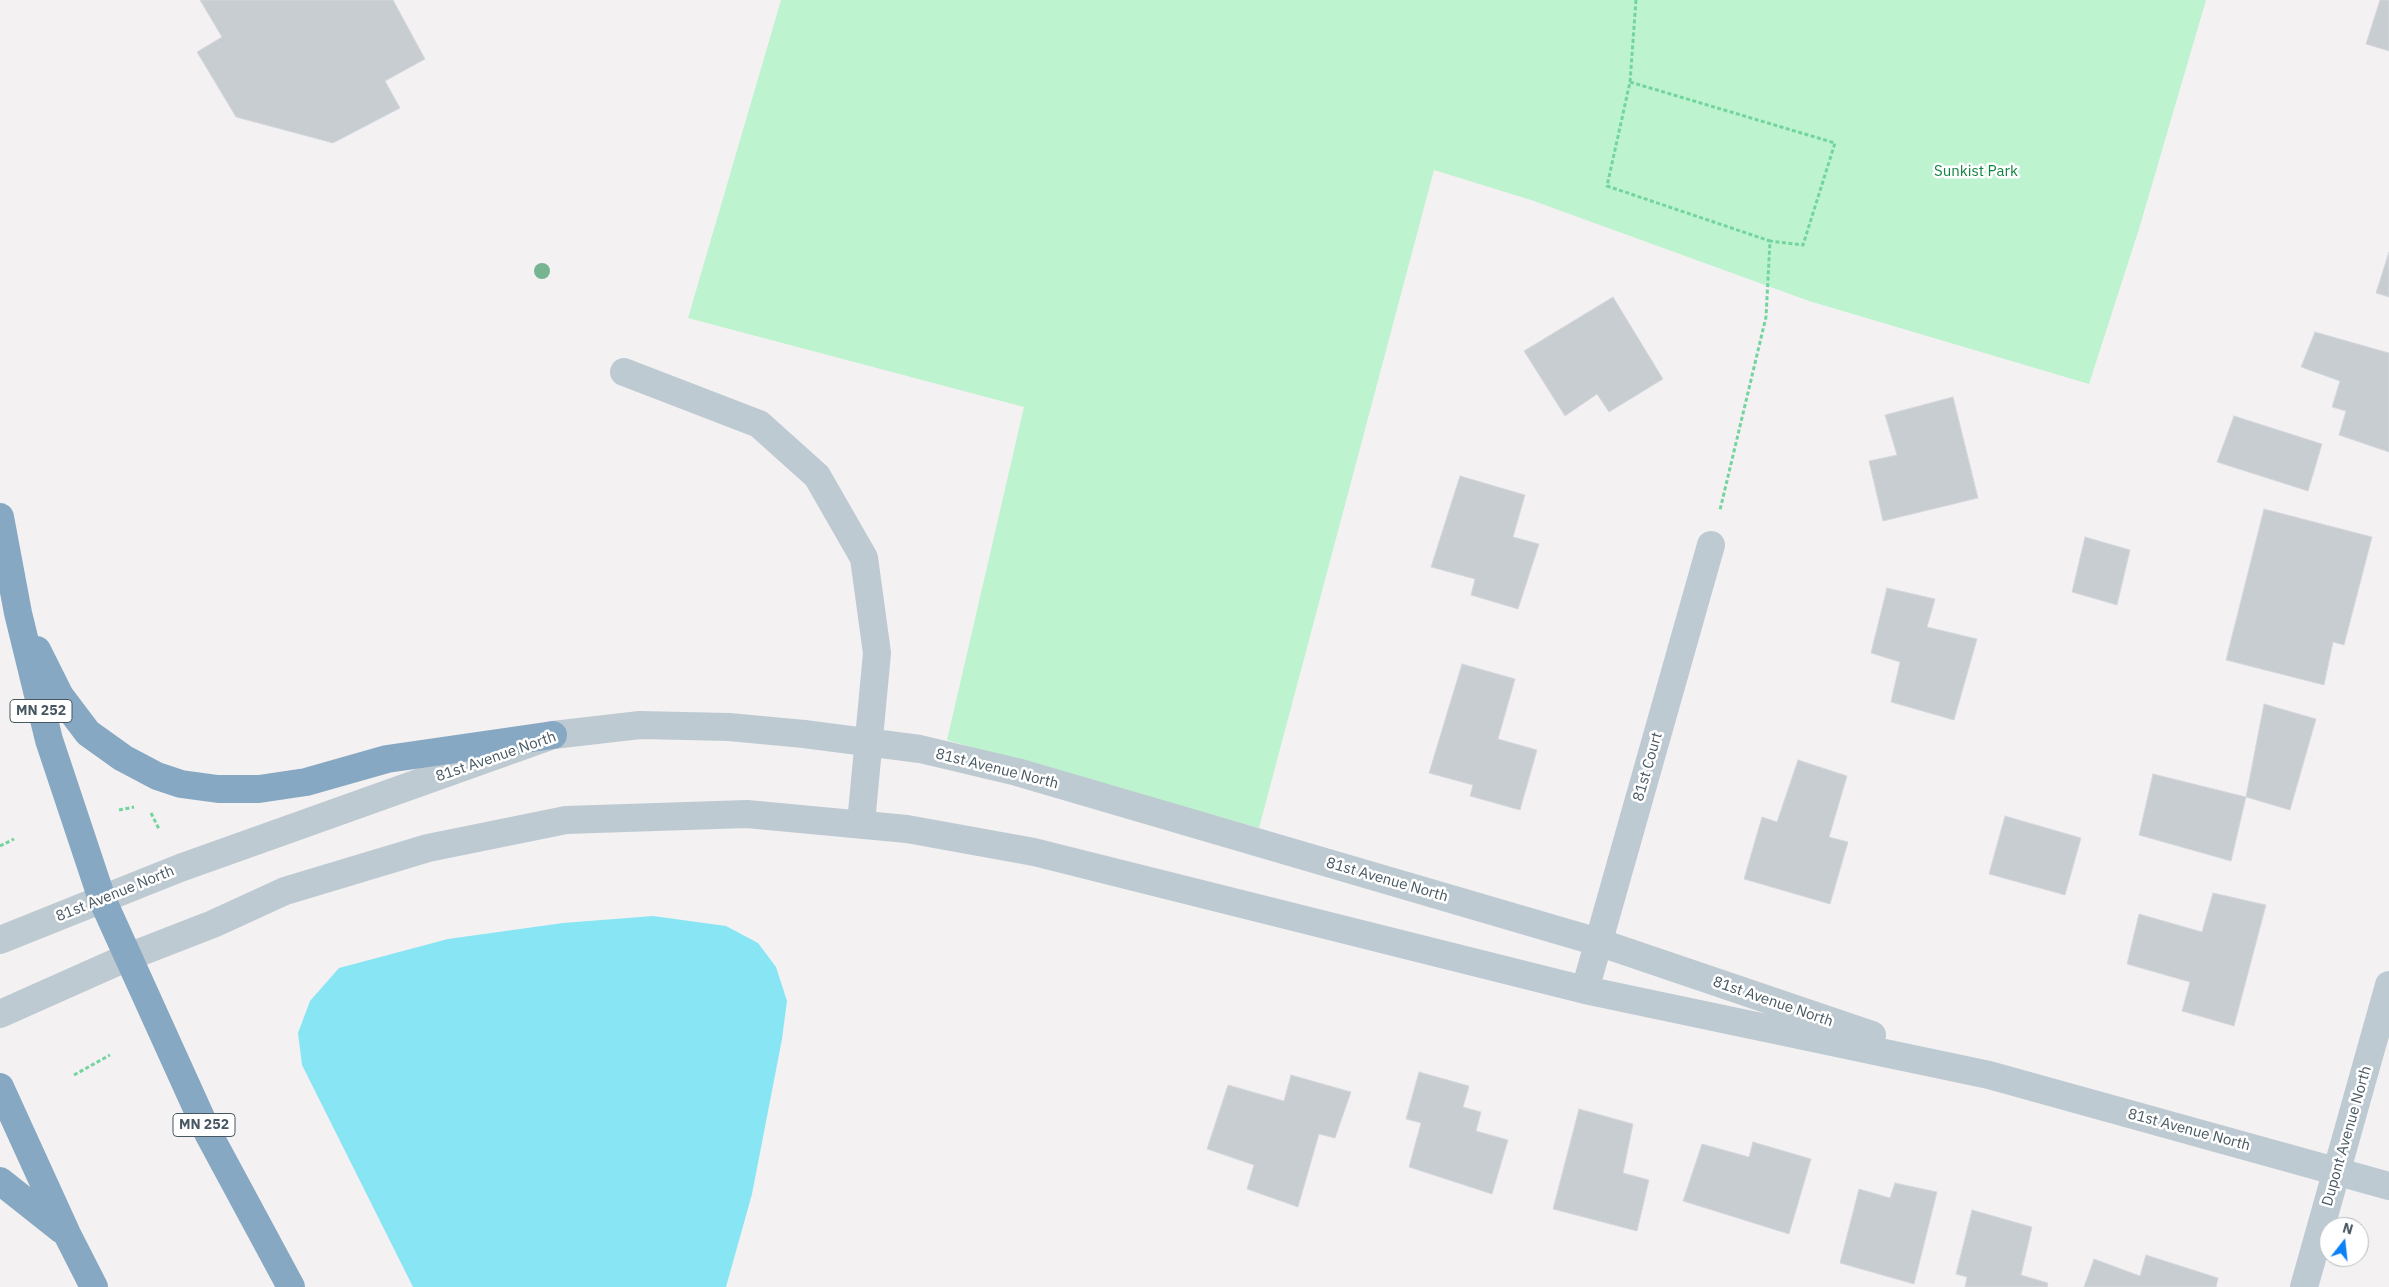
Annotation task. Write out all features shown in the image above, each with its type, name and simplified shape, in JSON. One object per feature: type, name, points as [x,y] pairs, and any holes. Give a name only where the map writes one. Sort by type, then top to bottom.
[{"type":"highway","name":"MN 252","points":[[0,517],[18,613],[49,740],[102,899],[208,1134],[291,1287]]},
{"type":"highway","points":[[18,613],[60,696],[88,734],[123,758],[157,776],[181,784],[218,789],[259,788],[306,782],[387,759],[554,735]]},
{"type":"highway","points":[[0,1087],[67,1234],[94,1287]]},
{"type":"highway","points":[[0,1181],[67,1234]]},
{"type":"street","points":[[624,372],[759,424],[817,476],[864,558],[877,653],[862,823]]},
{"type":"street","name":"81st Court","points":[[1585,990],[1711,545]]},
{"type":"street","name":"81st Avenue North","points":[[0,940],[180,868],[554,735],[640,725],[730,727],[804,734],[920,749],[1017,772],[1598,942],[1989,1075],[2389,1186]]},
{"type":"street","name":"81st Avenue North","points":[[0,1014],[128,958],[213,924],[285,891],[428,848],[566,820],[748,814],[862,823],[907,829],[1034,852],[1585,990],[1989,1075]]},
{"type":"street","name":"Dupont Avenue North","points":[[2304,1287],[2389,985]]},
{"type":"path","points":[[1630,82],[1834,143],[1803,245],[1770,241],[1607,186],[1630,82],[1636,0]]},
{"type":"path","points":[[1711,545],[1766,317],[1770,241]]},
{"type":"path","points":[[150,812],[159,829]]},
{"type":"path","points":[[0,846],[14,839]]},
{"type":"path","points":[[74,1075],[110,1055]]},
{"type":"green space","name":"Sunkist Park","points":[[781,0],[2206,0],[2139,229],[2089,384],[1809,301],[1531,200],[1434,170],[1259,828],[947,740],[1024,407],[688,318]]},
{"type":"water","points":[[653,916],[726,926],[758,943],[776,967],[787,1001],[782,1039],[752,1194],[726,1287],[413,1287],[302,1065],[298,1033],[310,1001],[339,968],[448,939],[563,923]]},
{"type":"building","points":[[200,0],[393,0],[425,59],[385,81],[400,108],[333,143],[236,117],[197,52],[222,37]]},
{"type":"building","points":[[2380,0],[2389,0],[2389,51],[2366,44]]},
{"type":"building","points":[[2389,252],[2389,297],[2376,293]]},
{"type":"building","points":[[1613,297],[1663,379],[1609,412],[1597,394],[1565,416],[1524,351]]},
{"type":"building","points":[[2315,332],[2389,353],[2389,452],[2339,435],[2346,411],[2332,407],[2340,381],[2301,367]]},
{"type":"building","points":[[1953,397],[1978,498],[1883,521],[1869,461],[1897,455],[1885,415]]},
{"type":"building","points":[[2234,416],[2322,444],[2308,491],[2217,462]]},
{"type":"building","points":[[1460,476],[1525,495],[1513,537],[1539,544],[1518,609],[1471,595],[1475,579],[1431,567]]},
{"type":"building","points":[[2264,509],[2372,537],[2344,645],[2333,642],[2324,685],[2226,660]]},
{"type":"building","points":[[2085,537],[2130,550],[2117,605],[2072,592]]},
{"type":"building","points":[[1887,588],[1935,599],[1927,627],[1977,639],[1954,720],[1891,702],[1900,662],[1871,653]]},
{"type":"building","points":[[1462,664],[1515,679],[1498,739],[1537,750],[1520,810],[1470,796],[1473,785],[1429,773]]},
{"type":"building","points":[[2264,704],[2316,719],[2290,810],[2246,797]]},
{"type":"building","points":[[1798,760],[1847,776],[1829,837],[1848,842],[1830,904],[1744,879],[1762,817],[1777,822]]},
{"type":"building","points":[[2153,774],[2246,797],[2231,861],[2139,835]]},
{"type":"building","points":[[2005,816],[2081,838],[2065,895],[1989,874]]},
{"type":"building","points":[[2213,893],[2266,905],[2234,1026],[2182,1011],[2190,982],[2127,964],[2139,914],[2202,932]]},
{"type":"building","points":[[1419,1072],[1469,1086],[1463,1107],[1481,1112],[1476,1131],[1508,1140],[1492,1194],[1409,1167],[1421,1123],[1406,1119]]},
{"type":"building","points":[[1291,1075],[1351,1092],[1335,1138],[1319,1134],[1298,1207],[1247,1189],[1254,1165],[1207,1149],[1228,1085],[1284,1101]]},
{"type":"building","points":[[1579,1109],[1633,1124],[1623,1173],[1649,1180],[1637,1231],[1553,1209]]},
{"type":"building","points":[[1753,1142],[1811,1159],[1789,1234],[1683,1201],[1702,1144],[1749,1157]]},
{"type":"building","points":[[1895,1183],[1937,1192],[1914,1284],[1840,1263],[1859,1189],[1890,1198]]},
{"type":"building","points":[[1972,1210],[2032,1227],[2021,1275],[2048,1283],[2047,1287],[1965,1287],[1967,1277],[1956,1274]]},
{"type":"building","points":[[2146,1255],[2218,1278],[2216,1287],[2084,1287],[2094,1259],[2140,1276]]}]
